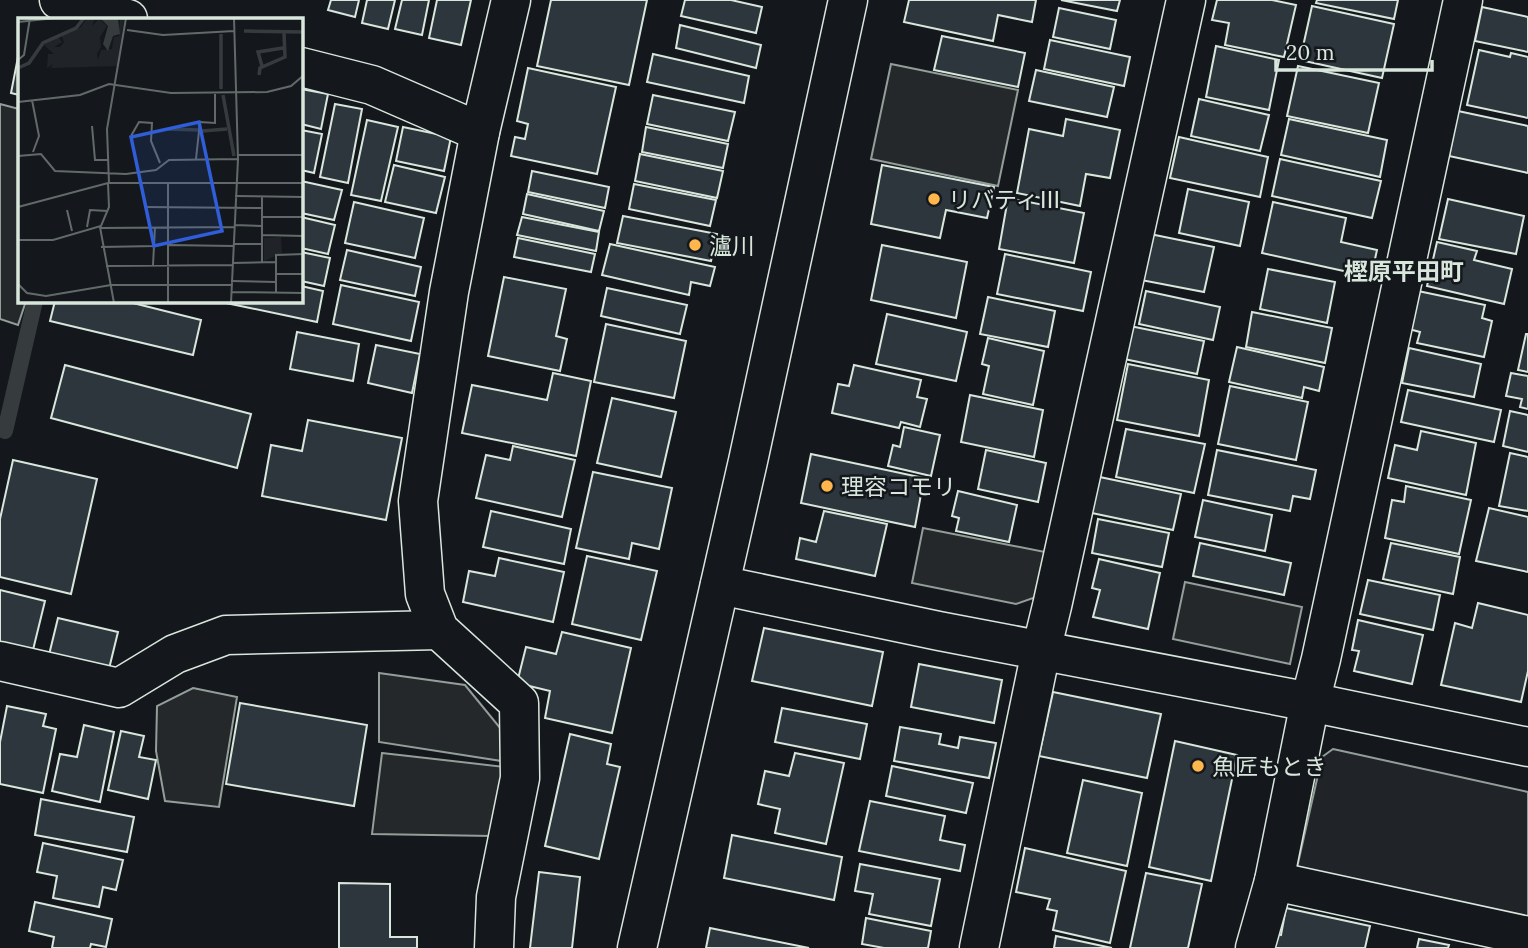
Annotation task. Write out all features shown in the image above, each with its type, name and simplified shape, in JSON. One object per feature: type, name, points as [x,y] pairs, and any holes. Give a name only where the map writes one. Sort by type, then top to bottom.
[{"type":"street","points":[[59,0],[124,18]]},
{"type":"street","points":[[494,948],[496,897],[520,778],[519,703],[439,630],[425,594],[418,501],[449,292],[480,132],[511,0]]},
{"type":"street","points":[[637,948],[720,585],[848,0]]},
{"type":"street","points":[[979,948],[1041,651],[1186,0]]},
{"type":"street","points":[[1255,948],[1273,881],[1463,0]]},
{"type":"street","points":[[303,67],[372,85],[480,132]]},
{"type":"street","points":[[720,585],[1528,747]]},
{"type":"street","points":[[0,661],[119,688],[175,654],[226,635],[439,630]]},
{"type":"street","points":[[1273,881],[1528,936]]},
{"type":"shaded area","points":[[891,64],[1018,90],[998,186],[871,159]]},
{"type":"shaded area","points":[[0,104],[18,109],[18,303],[25,303],[18,325],[0,319]]},
{"type":"shaded area","points":[[923,528],[1045,552],[1036,597],[1016,604],[912,583]]},
{"type":"shaded area","points":[[1185,582],[1302,607],[1290,664],[1173,639]]},
{"type":"shaded area","points":[[379,673],[465,685],[510,740],[508,762],[379,742]]},
{"type":"shaded area","points":[[193,688],[237,697],[219,807],[165,801],[156,751],[157,706]]},
{"type":"shaded area","points":[[1333,749],[1528,792],[1528,936],[1294,881],[1322,757]]},
{"type":"shaded area","points":[[382,753],[505,767],[492,836],[372,834]]},
{"type":"building","points":[[331,0],[359,0],[355,17],[328,10]]},
{"type":"building","points":[[367,0],[395,0],[388,29],[362,23]]},
{"type":"building","points":[[402,0],[429,0],[422,35],[395,29]]},
{"type":"building","points":[[437,0],[471,0],[461,45],[429,38]]},
{"type":"building","points":[[551,0],[647,0],[629,85],[537,66]]},
{"type":"building","points":[[685,0],[731,0],[762,7],[756,33],[681,16]]},
{"type":"building","points":[[909,0],[1036,0],[1032,22],[998,15],[993,41],[904,22]]},
{"type":"building","points":[[1061,0],[1120,0],[1117,11]]},
{"type":"building","points":[[1217,0],[1272,0],[1296,5],[1284,57],[1225,45],[1229,23],[1212,20]]},
{"type":"building","points":[[1317,0],[1398,0],[1394,19],[1316,3]]},
{"type":"building","points":[[1312,6],[1394,24],[1382,78],[1300,60]]},
{"type":"building","points":[[1482,7],[1528,17],[1528,52],[1475,41]]},
{"type":"building","points":[[1059,8],[1116,20],[1110,49],[1053,37]]},
{"type":"building","points":[[680,25],[761,45],[756,68],[676,48]]},
{"type":"building","points":[[942,36],[1025,53],[1018,87],[934,70]]},
{"type":"building","points":[[1050,40],[1130,57],[1124,86],[1044,69]]},
{"type":"building","points":[[1216,46],[1279,60],[1269,110],[1206,97]]},
{"type":"building","points":[[1479,50],[1510,57],[1511,53],[1528,57],[1528,118],[1467,105]]},
{"type":"building","points":[[653,54],[749,76],[744,103],[647,82]]},
{"type":"building","points":[[18,57],[18,95],[11,93]]},
{"type":"building","points":[[1298,66],[1379,83],[1368,133],[1287,116]]},
{"type":"building","points":[[528,68],[616,87],[597,174],[511,156],[515,137],[525,139],[528,124],[517,121]]},
{"type":"building","points":[[1036,70],[1114,87],[1107,117],[1029,101]]},
{"type":"building","points":[[303,89],[328,94],[321,129],[303,124]]},
{"type":"building","points":[[653,95],[735,112],[728,141],[647,124]]},
{"type":"building","points":[[1199,99],[1269,115],[1260,151],[1191,136]]},
{"type":"building","points":[[335,104],[362,109],[348,183],[320,177]]},
{"type":"building","points":[[1458,111],[1528,126],[1528,173],[1449,156]]},
{"type":"building","points":[[1066,119],[1120,130],[1110,178],[1086,174],[1080,206],[1017,193],[1029,129],[1063,136]]},
{"type":"building","points":[[1289,119],[1387,140],[1380,177],[1281,155]]},
{"type":"building","points":[[367,120],[398,127],[381,201],[351,195]]},
{"type":"building","points":[[403,127],[451,137],[444,171],[396,161]]},
{"type":"building","points":[[646,127],[728,144],[723,168],[642,152]]},
{"type":"building","points":[[303,130],[322,134],[314,173],[303,170]]},
{"type":"building","points":[[1179,137],[1268,157],[1260,197],[1170,178]]},
{"type":"building","points":[[640,154],[723,171],[717,198],[635,181]]},
{"type":"building","points":[[1280,159],[1381,181],[1372,218],[1272,196]]},
{"type":"building","points":[[394,165],[445,177],[436,213],[385,202]]},
{"type":"building","name":"リバティⅢ","points":[[882,165],[994,187],[987,218],[946,210],[940,238],[871,224]]},
{"type":"building","points":[[532,171],[609,187],[605,208],[528,192]]},
{"type":"building","points":[[303,181],[342,190],[334,220],[303,213]]},
{"type":"building","points":[[634,184],[716,200],[710,226],[629,209]]},
{"type":"building","points":[[1188,189],[1249,202],[1240,246],[1179,233]]},
{"type":"building","points":[[527,194],[604,211],[599,231],[523,214]]},
{"type":"building","points":[[1008,198],[1084,213],[1074,263],[999,249]]},
{"type":"building","points":[[1448,199],[1524,216],[1516,254],[1439,239]]},
{"type":"building","points":[[354,202],[424,218],[415,258],[345,243]]},
{"type":"building","points":[[1273,202],[1346,218],[1341,242],[1377,250],[1371,277],[1262,253]]},
{"type":"building","points":[[623,216],[717,234],[711,261],[617,243]]},
{"type":"building","points":[[303,217],[335,225],[328,254],[303,248]]},
{"type":"building","points":[[522,217],[599,232],[596,251],[517,235]]},
{"type":"building","points":[[1150,234],[1214,247],[1204,292],[1141,280]]},
{"type":"building","points":[[518,238],[595,254],[591,272],[514,257]]},
{"type":"building","points":[[1437,242],[1477,251],[1474,260],[1512,269],[1504,304],[1427,286]]},
{"type":"building","points":[[610,244],[715,267],[710,286],[691,282],[689,295],[602,275]]},
{"type":"building","points":[[882,245],[967,262],[956,318],[871,300]]},
{"type":"building","points":[[347,250],[421,267],[415,296],[340,280]]},
{"type":"building","points":[[303,252],[330,258],[324,286],[303,281]]},
{"type":"building","points":[[1005,254],[1091,272],[1083,311],[997,294]]},
{"type":"building","points":[[1268,269],[1335,282],[1327,323],[1260,309]]},
{"type":"building","points":[[504,277],[566,289],[556,336],[567,339],[560,371],[488,356]]},
{"type":"building","points":[[341,285],[419,302],[411,341],[333,324]]},
{"type":"building","points":[[303,286],[323,291],[317,322],[226,303],[303,303]]},
{"type":"building","points":[[607,288],[687,305],[680,334],[601,316]]},
{"type":"building","points":[[1146,291],[1220,307],[1213,340],[1139,324]]},
{"type":"building","points":[[1418,291],[1485,305],[1482,318],[1492,321],[1484,357],[1417,343],[1420,332],[1409,329]]},
{"type":"building","points":[[988,297],[1055,311],[1048,347],[980,334]]},
{"type":"building","points":[[54,303],[133,303],[201,320],[193,355],[50,321]]},
{"type":"building","points":[[1252,312],[1332,328],[1325,363],[1246,347]]},
{"type":"building","points":[[887,314],[967,332],[956,381],[876,364]]},
{"type":"building","points":[[606,324],[686,341],[674,398],[594,382]]},
{"type":"building","points":[[1130,326],[1204,341],[1197,374],[1124,359]]},
{"type":"building","points":[[297,332],[359,344],[353,381],[290,369]]},
{"type":"building","points":[[1528,334],[1528,372],[1518,370]]},
{"type":"building","points":[[988,338],[1044,351],[1033,405],[983,394],[989,366],[982,364]]},
{"type":"building","points":[[376,345],[420,354],[412,393],[368,383]]},
{"type":"building","points":[[1237,347],[1324,367],[1319,391],[1304,387],[1302,398],[1229,382]]},
{"type":"building","points":[[1409,348],[1481,364],[1474,397],[1402,383]]},
{"type":"building","points":[[1128,364],[1209,380],[1199,436],[1117,420]]},
{"type":"building","points":[[65,365],[251,414],[237,468],[51,418]]},
{"type":"building","points":[[854,365],[921,380],[917,397],[927,399],[920,427],[901,422],[899,428],[832,413],[838,384],[849,386]]},
{"type":"building","points":[[553,373],[591,381],[576,456],[462,433],[472,385],[547,400]]},
{"type":"building","points":[[1511,373],[1528,376],[1528,409],[1520,407],[1522,399],[1506,396]]},
{"type":"building","points":[[1230,386],[1308,402],[1296,460],[1218,444]]},
{"type":"building","points":[[1408,390],[1501,410],[1494,442],[1401,422]]},
{"type":"building","points":[[970,395],[1043,410],[1034,457],[961,442]]},
{"type":"building","points":[[612,398],[676,412],[661,477],[597,463]]},
{"type":"building","points":[[1510,411],[1528,415],[1528,452],[1503,446]]},
{"type":"building","points":[[308,420],[402,438],[386,520],[262,496],[271,445],[302,451]]},
{"type":"building","points":[[904,427],[940,435],[931,476],[888,466],[893,445],[900,447]]},
{"type":"building","points":[[1126,429],[1205,444],[1194,493],[1116,477]]},
{"type":"building","points":[[1421,431],[1476,443],[1466,495],[1388,478],[1395,445],[1417,450]]},
{"type":"building","points":[[513,446],[575,460],[562,517],[476,498],[486,455],[510,460]]},
{"type":"building","points":[[986,450],[1046,463],[1038,502],[978,489]]},
{"type":"building","points":[[1217,450],[1316,470],[1310,499],[1293,496],[1290,511],[1208,495]]},
{"type":"building","points":[[1510,453],[1528,457],[1528,511],[1499,506]]},
{"type":"building","points":[[811,454],[924,478],[915,527],[801,503]]},
{"type":"building","points":[[13,460],[97,479],[71,594],[0,577],[0,519]]},
{"type":"building","points":[[593,472],[672,488],[659,549],[632,543],[629,559],[576,548]]},
{"type":"building","points":[[1095,476],[1181,494],[1173,530],[1087,512]]},
{"type":"building","points":[[1406,486],[1471,500],[1459,554],[1385,538],[1392,500],[1404,502]]},
{"type":"building","points":[[958,491],[1017,505],[1009,542],[956,531],[959,518],[952,516]]},
{"type":"building","points":[[1203,500],[1272,515],[1265,551],[1195,537]]},
{"type":"building","points":[[1489,508],[1528,517],[1528,572],[1476,561]]},
{"type":"building","points":[[491,511],[571,529],[564,564],[483,547]]},
{"type":"building","points":[[824,511],[887,524],[875,576],[796,559],[800,538],[816,542]]},
{"type":"building","points":[[1098,519],[1169,533],[1162,567],[1092,553]]},
{"type":"building","points":[[1200,543],[1291,563],[1284,595],[1193,576]]},
{"type":"building","points":[[1391,543],[1460,557],[1453,594],[1383,579]]},
{"type":"building","points":[[587,556],[657,571],[641,640],[572,624]]},
{"type":"building","points":[[499,558],[564,572],[553,622],[463,602],[469,571],[495,576]]},
{"type":"building","points":[[1099,559],[1160,573],[1148,629],[1093,617],[1100,590],[1092,588]]},
{"type":"building","points":[[1368,580],[1440,595],[1433,630],[1360,614]]},
{"type":"building","points":[[0,590],[45,601],[32,654],[0,646]]},
{"type":"building","points":[[1478,603],[1528,615],[1528,671],[1521,702],[1441,685],[1455,623],[1472,628]]},
{"type":"building","points":[[58,618],[118,632],[107,677],[47,663]]},
{"type":"building","points":[[1358,620],[1423,635],[1412,684],[1354,671],[1359,651],[1352,650]]},
{"type":"building","points":[[764,628],[883,652],[872,706],[752,681]]},
{"type":"building","points":[[562,632],[631,648],[612,733],[545,718],[550,691],[517,683],[526,647],[556,654]]},
{"type":"building","points":[[919,664],[1002,680],[994,723],[911,707]]},
{"type":"building","points":[[1053,692],[1161,714],[1147,778],[1039,756]]},
{"type":"building","points":[[240,703],[367,725],[354,806],[226,784]]},
{"type":"building","points":[[7,706],[46,714],[43,726],[56,729],[43,793],[0,784],[0,742]]},
{"type":"building","points":[[782,708],[867,724],[860,759],[775,742]]},
{"type":"building","points":[[84,725],[114,732],[100,802],[52,791],[60,754],[77,757]]},
{"type":"building","points":[[900,727],[941,734],[939,744],[958,748],[960,737],[996,743],[989,778],[894,761]]},
{"type":"building","points":[[121,731],[144,736],[139,757],[156,760],[148,799],[108,790]]},
{"type":"building","points":[[570,734],[611,744],[607,764],[620,767],[599,859],[545,846]]},
{"type":"building","points":[[1175,741],[1237,755],[1211,881],[1149,867]]},
{"type":"building","points":[[795,753],[844,763],[826,844],[775,833],[780,809],[758,804],[765,771],[789,776]]},
{"type":"building","points":[[892,766],[973,783],[966,813],[886,796]]},
{"type":"building","points":[[1083,780],[1142,793],[1127,866],[1067,853]]},
{"type":"building","points":[[41,799],[134,817],[127,852],[35,835]]},
{"type":"building","points":[[870,801],[945,816],[940,840],[965,845],[960,871],[859,851]]},
{"type":"building","points":[[732,835],[842,857],[834,900],[724,878]]},
{"type":"building","points":[[43,843],[123,860],[116,890],[103,887],[99,907],[53,898],[57,876],[37,872]]},
{"type":"building","points":[[1025,848],[1126,871],[1110,943],[1053,930],[1057,911],[1047,909],[1050,899],[1016,892]]},
{"type":"building","points":[[860,864],[940,879],[931,926],[869,914],[873,894],[855,891]]},
{"type":"building","points":[[539,872],[580,877],[572,948],[530,948]]},
{"type":"building","points":[[1146,873],[1202,884],[1188,948],[1130,948]]},
{"type":"building","points":[[339,883],[390,884],[390,937],[417,937],[417,948],[339,948]]},
{"type":"building","points":[[35,902],[112,919],[106,947],[91,944],[90,948],[52,948],[54,937],[29,931]]},
{"type":"building","points":[[1286,908],[1370,926],[1365,948],[1271,948],[1274,933],[1281,935]]},
{"type":"building","points":[[866,918],[931,931],[928,948],[884,948],[862,944]]},
{"type":"building","points":[[710,928],[809,948],[706,948]]},
{"type":"building","points":[[1056,936],[1112,948],[1054,948]]},
{"type":"building","points":[[1419,939],[1449,945],[1448,948],[1417,948]]},
{"type":"waterway","points":[[5,431],[35,303]]},
{"type":"place","name":"リバティⅢ","points":[[934,199]]},
{"type":"place","name":"瀘川","points":[[695,245]]},
{"type":"place","name":"理容コモリ","points":[[827,486]]},
{"type":"place","name":"魚匠もとき","points":[[1198,766]]},
{"type":"district","name":"樫原平田町","points":[[1404,271]]}]
